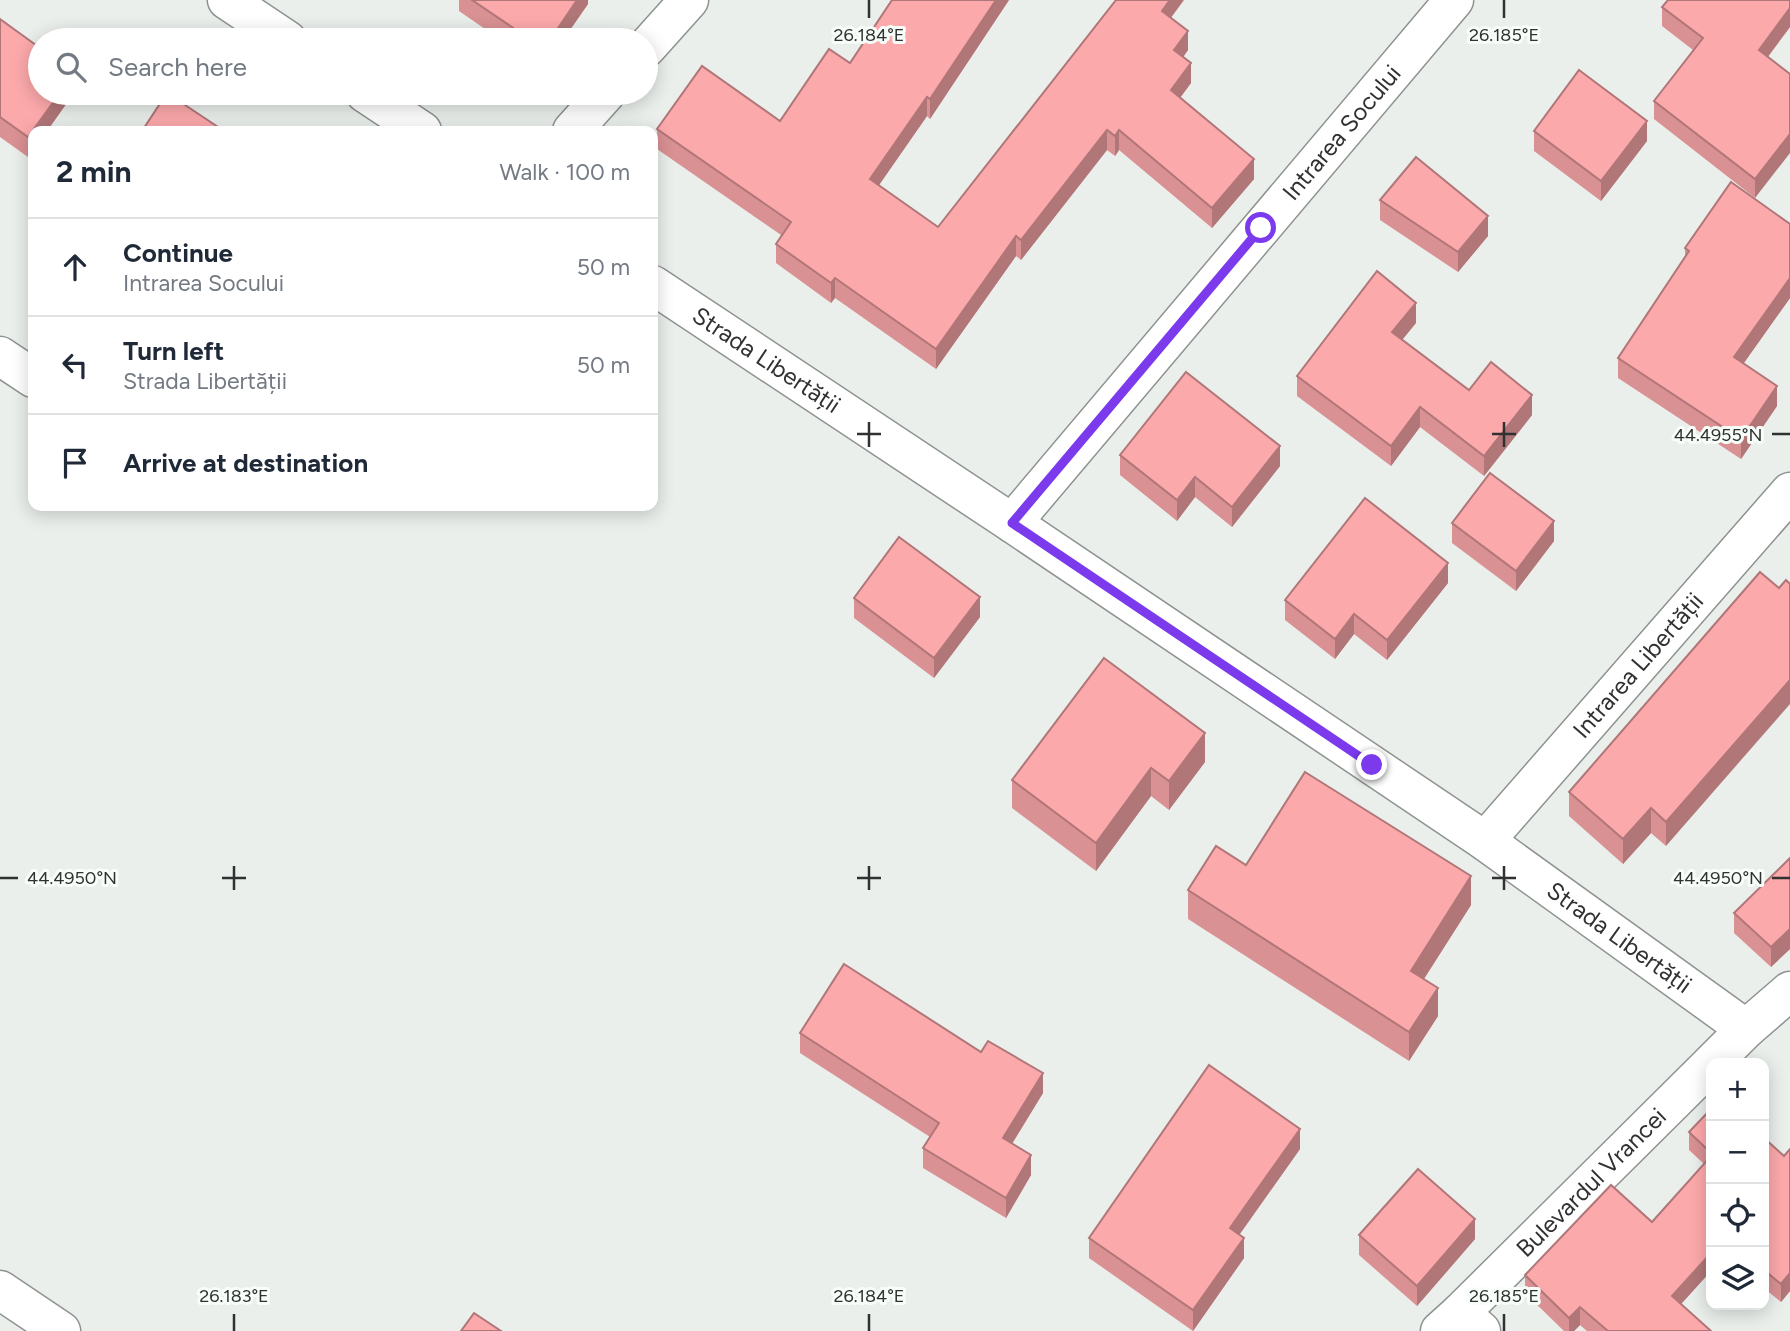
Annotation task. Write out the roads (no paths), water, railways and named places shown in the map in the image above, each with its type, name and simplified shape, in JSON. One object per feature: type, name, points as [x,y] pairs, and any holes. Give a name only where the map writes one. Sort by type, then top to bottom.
[{"type":"street","points":[[227,0],[269,28]]},
{"type":"street","points":[[658,35],[689,0]]},
{"type":"street","name":"Intrarea Socului","points":[[1012,523],[1454,0]]},
{"type":"street","points":[[383,105],[414,126]]},
{"type":"street","points":[[576,126],[595,105]]},
{"type":"street","name":"Strada Libertății","points":[[658,288],[1485,841],[1746,1029]]},
{"type":"street","points":[[0,356],[28,375]]},
{"type":"street","name":"Intrarea Libertății","points":[[1485,841],[1790,492]]},
{"type":"street","name":"Bulevardul Vrancei","points":[[1718,1058],[1790,991]]},
{"type":"street","name":"Bulevardul Vrancei","points":[[1460,1325],[1706,1070]]},
{"type":"street","points":[[0,1290],[61,1331]]}]
